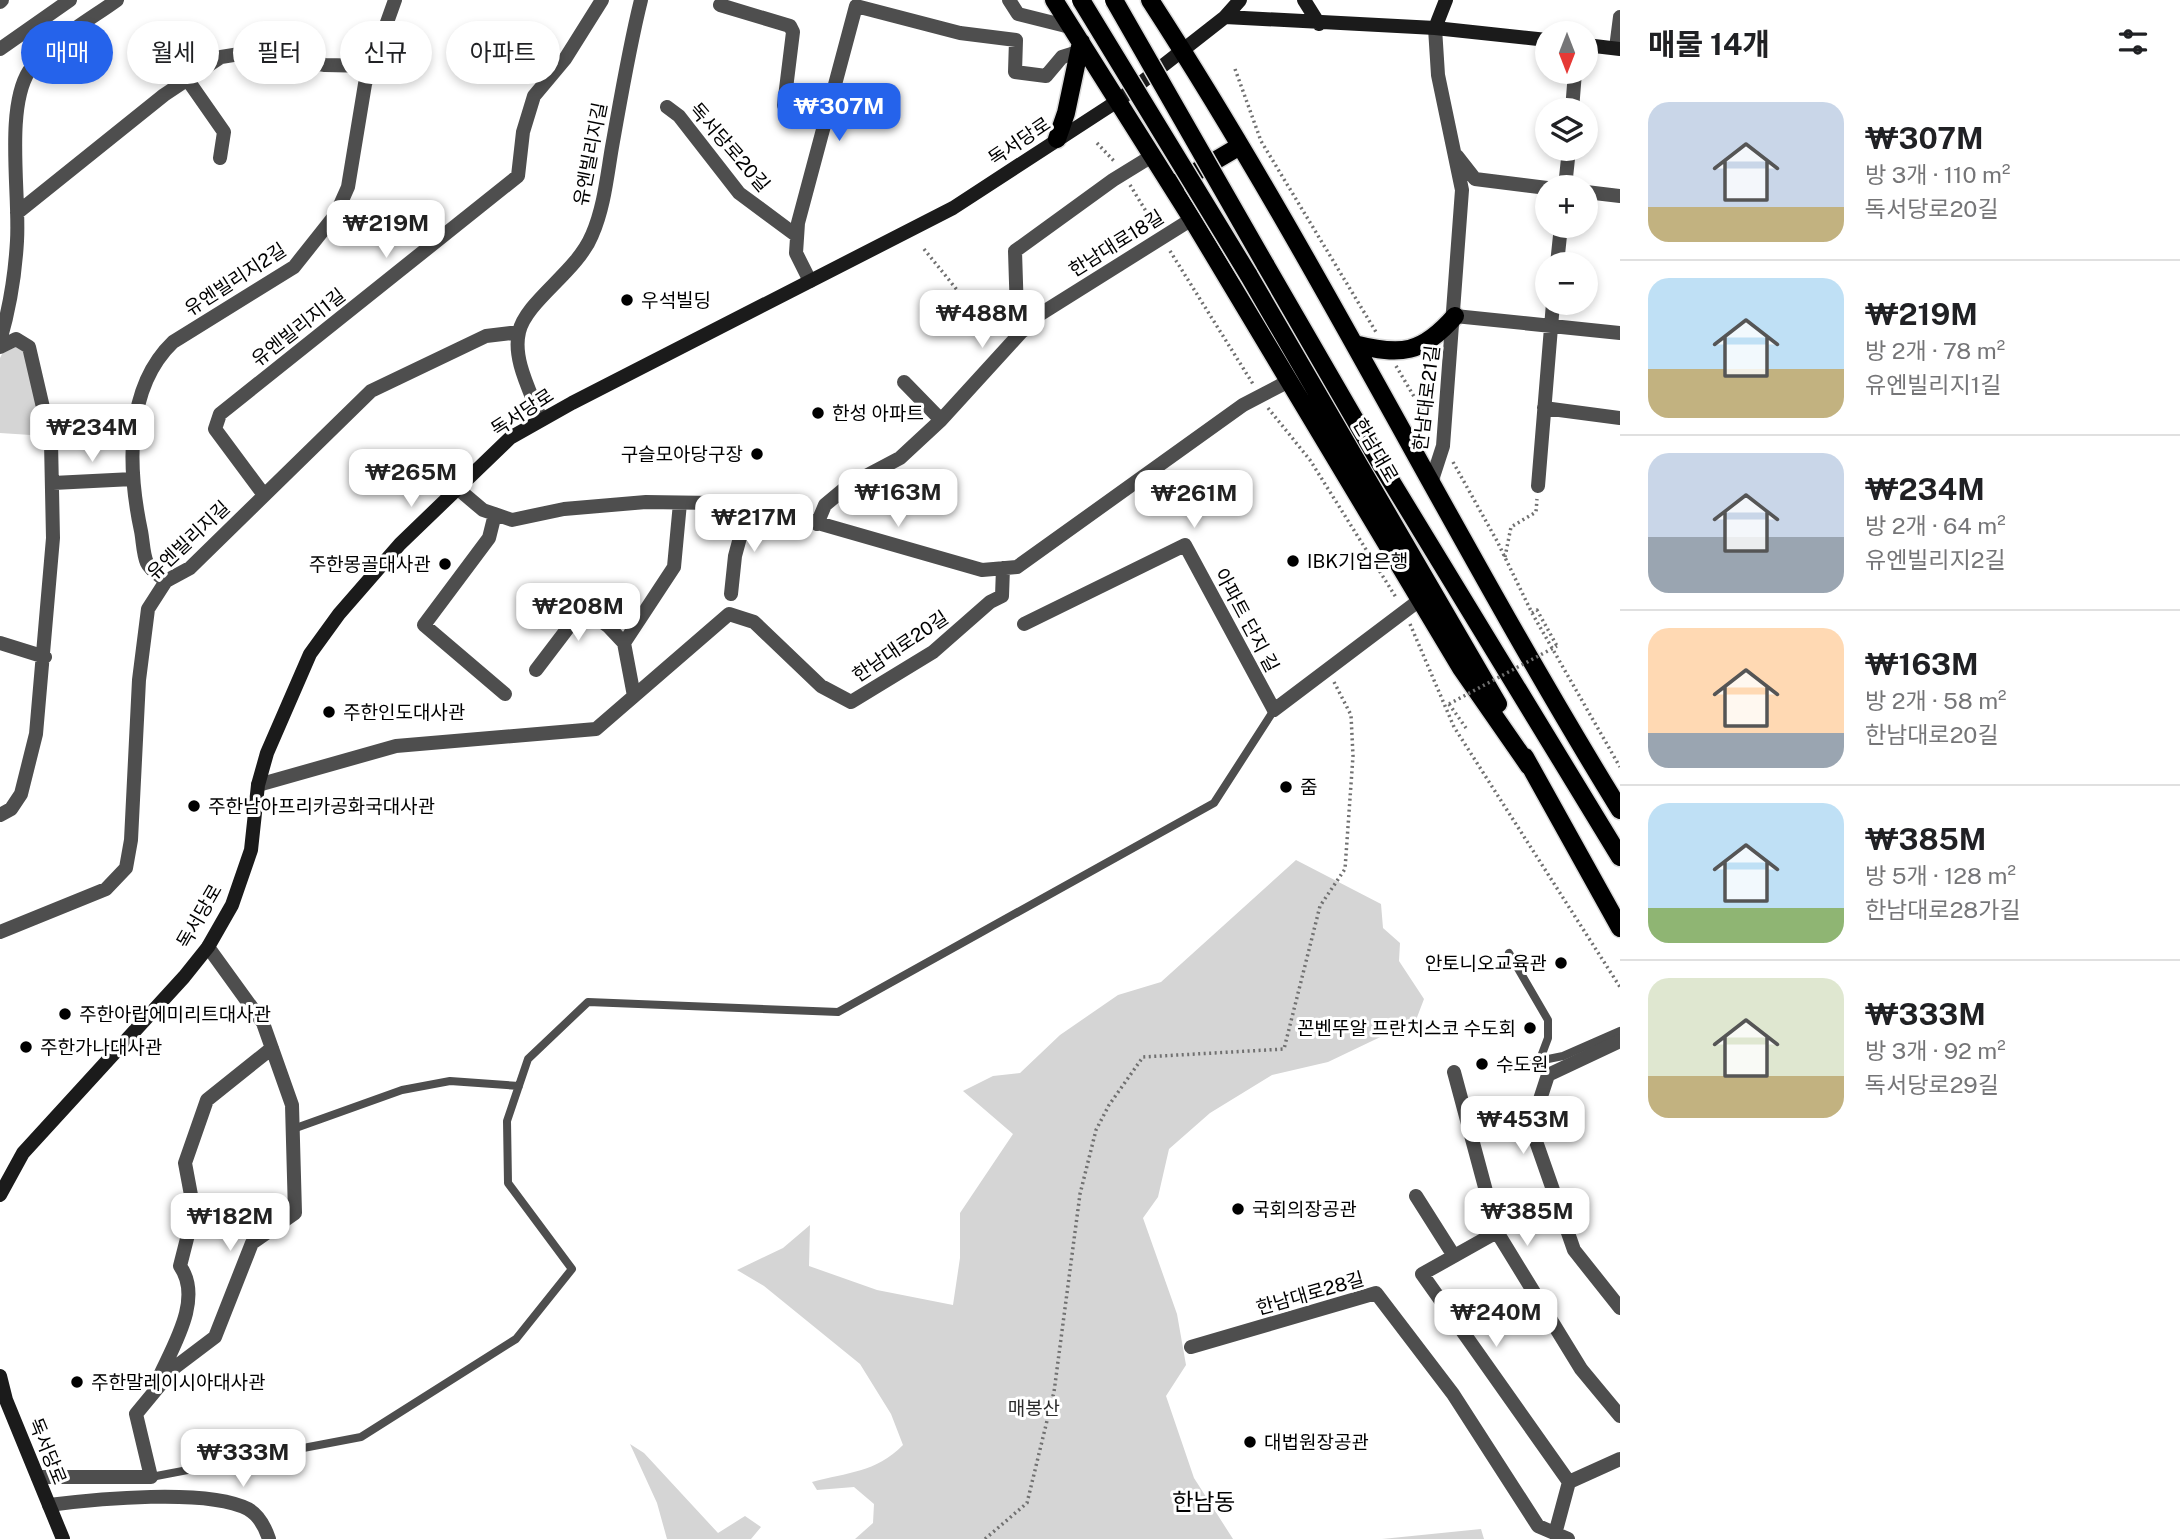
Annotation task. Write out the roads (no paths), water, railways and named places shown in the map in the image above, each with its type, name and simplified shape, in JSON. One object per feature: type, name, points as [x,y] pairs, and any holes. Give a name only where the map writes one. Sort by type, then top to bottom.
[{"type":"main road","points":[[1054,0],[1080,47],[1118,100],[1192,219],[1461,668],[1530,766]]},
{"type":"main road","name":"한남대로","points":[[1081,0],[1248,274],[1476,662],[1620,928]]},
{"type":"main road","name":"한남대로","points":[[1114,0],[1380,463],[1620,857]]},
{"type":"main road","points":[[1150,0],[1240,146],[1620,810]]},
{"type":"main road","name":"독서당로","points":[[0,1195],[23,1153],[208,947],[232,905],[251,850],[258,785],[267,753],[310,654],[400,544],[457,488],[510,438],[541,419],[953,208],[1118,100],[1225,17],[1240,0]]},
{"type":"main road","points":[[1304,0],[1319,24]]},
{"type":"main road","points":[[1436,28],[1446,0]]},
{"type":"main road","points":[[1225,17],[1436,28],[1535,39]]},
{"type":"main road","points":[[1598,46],[1618,48]]},
{"type":"main road","points":[[1057,139],[1066,113],[1080,47]]},
{"type":"main road","points":[[1171,187],[1240,146]]},
{"type":"main road","points":[[1354,344],[1398,352],[1437,337],[1455,316]]},
{"type":"main road","name":"독서당로","points":[[0,1376],[6,1400],[63,1539]]},
{"type":"street","points":[[0,49],[70,0]]},
{"type":"street","points":[[0,341],[12,301],[19,98],[29,71],[47,52],[117,0]]},
{"type":"street","name":"유엔빌리지2길","points":[[387,21],[395,0]]},
{"type":"street","name":"유엔빌리지1길","points":[[264,495],[215,429],[220,414],[518,176],[523,132],[534,96],[565,59],[602,0]]},
{"type":"street","name":"유엔빌리지길","points":[[0,932],[106,889],[126,868],[131,840],[139,680],[148,609],[166,582],[190,568],[371,391],[486,336],[519,332],[528,313],[576,265],[592,235],[605,188],[631,40],[641,0]]},
{"type":"street","points":[[1009,0],[1018,14],[1070,26]]},
{"type":"street","points":[[720,5],[790,26],[793,32],[784,104],[790,109],[829,114]]},
{"type":"street","points":[[810,281],[796,253],[797,236],[856,6],[960,33],[1016,40],[1015,72],[1046,76],[1062,57],[1080,47]]},
{"type":"street","points":[[1618,48],[1620,17]]},
{"type":"street","name":"한남대로21길","points":[[1431,483],[1443,446],[1455,316],[1462,190],[1438,75],[1436,28]]},
{"type":"street","points":[[219,58],[253,52],[340,65]]},
{"type":"street","points":[[17,214],[181,84]]},
{"type":"street","points":[[190,84],[224,132],[220,158]]},
{"type":"street","name":"유엔빌리지2길","points":[[166,582],[147,565],[133,479],[132,464],[140,398],[158,357],[173,342],[294,267],[336,214],[348,187],[365,84]]},
{"type":"street","name":"독서당로20길","points":[[667,107],[679,116],[739,192],[797,236]]},
{"type":"street","points":[[1456,155],[1475,179],[1535,186]]},
{"type":"street","points":[[1023,331],[1017,314],[1015,251],[1122,174],[1152,156]]},
{"type":"street","points":[[1598,193],[1620,196]]},
{"type":"street","name":"한남대로18길","points":[[817,524],[825,505],[849,485],[900,458],[941,420],[1034,318],[1192,219]]},
{"type":"street","points":[[1538,486],[1552,315]]},
{"type":"street","points":[[1455,316],[1620,332]]},
{"type":"street","points":[[519,332],[519,355],[541,419]]},
{"type":"street","points":[[0,347],[16,340],[29,346],[51,442],[53,483],[53,538],[45,656],[36,734],[21,794],[10,809],[0,815]]},
{"type":"street","points":[[457,488],[483,510],[512,520],[564,509],[646,502],[748,508],[783,513],[982,570],[1017,567],[1243,405],[1289,381]]},
{"type":"street","points":[[904,382],[941,420]]},
{"type":"street","points":[[1544,408],[1620,418]]},
{"type":"street","points":[[53,483],[133,479]]},
{"type":"street","points":[[624,643],[674,567],[680,503]]},
{"type":"street","points":[[731,594],[735,556],[748,508]]},
{"type":"street","points":[[495,514],[489,538],[424,625],[505,694]]},
{"type":"street","name":"아파트 단지 길","points":[[1024,624],[1185,545],[1274,710]]},
{"type":"street","name":"한남대로20길","points":[[258,785],[396,746],[596,729],[729,614],[754,622],[821,686],[851,702],[933,652],[990,602],[1002,596],[1003,568]]},
{"type":"street","points":[[1274,710],[1421,599]]},
{"type":"street","points":[[536,670],[586,610],[608,626],[624,643],[634,696]]},
{"type":"street","points":[[0,643],[45,656]]},
{"type":"street","points":[[38,1477],[151,1477],[136,1414],[174,1368],[215,1337],[252,1243],[295,1213],[292,1105],[263,1023],[208,947]]},
{"type":"street","points":[[1620,1041],[1548,1074],[1531,1127],[1574,1250],[1620,1308]]},
{"type":"street","points":[[151,1395],[188,1311],[188,1277],[180,1266],[194,1212],[186,1163],[206,1100],[272,1048]]},
{"type":"street","points":[[1454,1072],[1497,1232],[1581,1369],[1620,1416]]},
{"type":"street","points":[[1416,1196],[1454,1256]]},
{"type":"street","points":[[1497,1232],[1422,1274],[1569,1482],[1562,1536]]},
{"type":"street","name":"한남대로28길","points":[[1191,1347],[1376,1293],[1453,1394],[1538,1526],[1562,1536]]},
{"type":"street","points":[[1569,1482],[1620,1459]]},
{"type":"street","points":[[49,1505],[177,1498],[232,1503],[249,1510],[260,1519],[269,1539]]},
{"type":"lane","points":[[151,1477],[361,1437],[524,1332],[572,1269],[509,1183],[507,1121],[528,1059],[588,1002],[838,1012],[1214,803],[1274,710]]},
{"type":"lane","points":[[1509,953],[1548,1020],[1548,1038],[1539,1062]]},
{"type":"lane","points":[[1508,1067],[1563,1056],[1620,1031]]},
{"type":"lane","points":[[293,1129],[402,1090],[438,1083],[450,1081],[519,1086]]},
{"type":"place","name":"우석빌딩","points":[[627,300]]},
{"type":"place","name":"한성 아파트","points":[[818,413]]},
{"type":"place","name":"구슬모아당구장","points":[[757,454]]},
{"type":"place","name":"IBK기업은행","points":[[1293,561]]},
{"type":"place","name":"주한몽골대사관","points":[[445,564]]},
{"type":"place","name":"주한인도대사관","points":[[329,712]]},
{"type":"place","name":"줌","points":[[1286,787]]},
{"type":"place","name":"주한남아프리카공화국대사관","points":[[194,806]]},
{"type":"place","name":"안토니오교육관","points":[[1561,963]]},
{"type":"place","name":"주한아랍에미리트대사관","points":[[65,1014]]},
{"type":"place","name":"꼰벤뚜알 프란치스코 수도회","points":[[1530,1028]]},
{"type":"place","name":"주한가나대사관","points":[[26,1047]]},
{"type":"place","name":"수도원","points":[[1482,1064]]},
{"type":"place","name":"국회의장공관","points":[[1238,1209]]},
{"type":"place","name":"주한말레이시아대사관","points":[[77,1382]]},
{"type":"place","name":"대법원장공관","points":[[1250,1442]]},
{"type":"district","name":"한남동","points":[[1204,1501]]},
{"type":"park label","name":"매봉산","points":[[1034,1408]]}]
